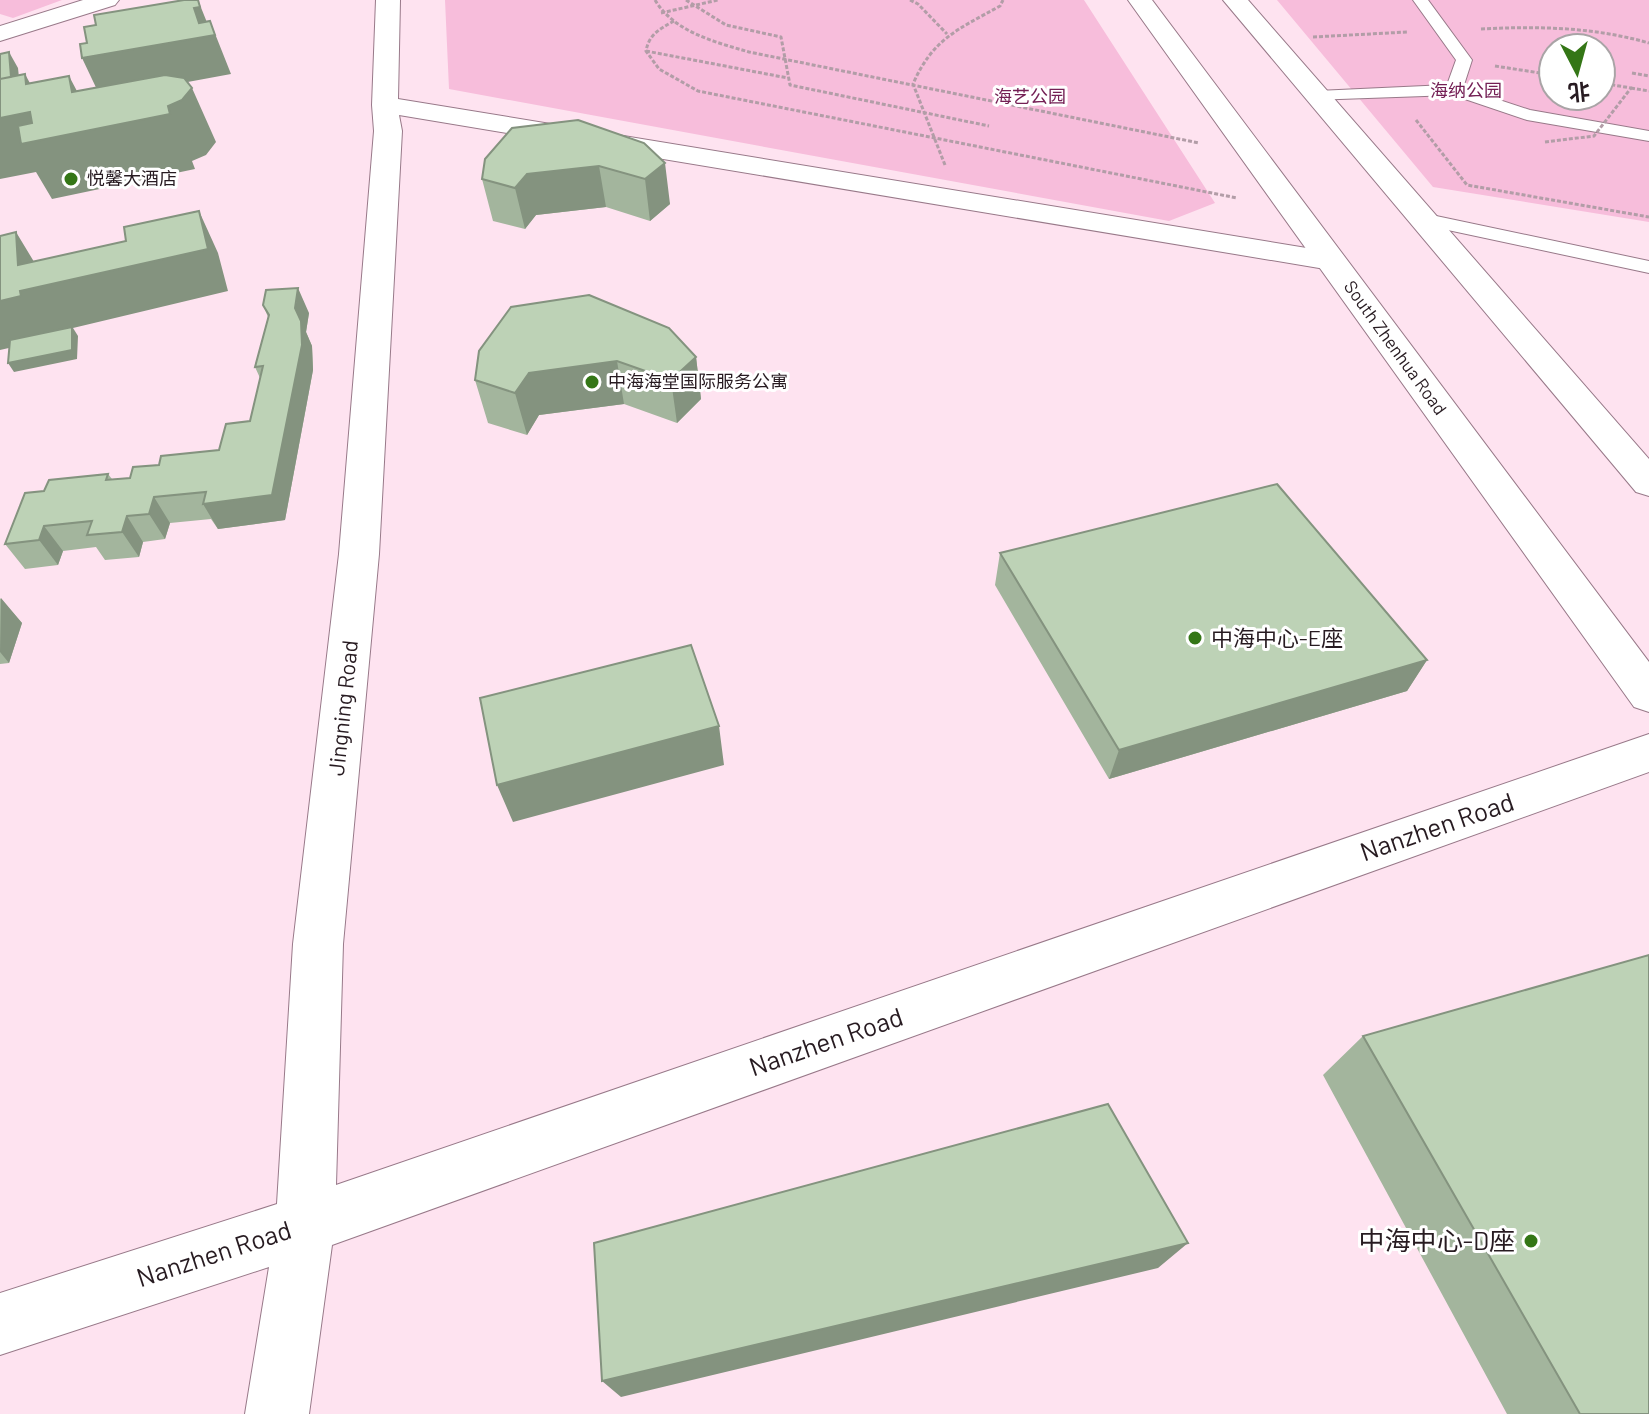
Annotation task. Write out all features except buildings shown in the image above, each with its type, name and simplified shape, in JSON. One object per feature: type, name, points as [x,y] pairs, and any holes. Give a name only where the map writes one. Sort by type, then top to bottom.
[{"type":"street","points":[[0,34],[107,0]]},
{"type":"street","name":"Jingning Road","points":[[277,1414],[305,1225],[318,944],[359,554],[388,131],[385,105],[388,0]]},
{"type":"street","name":"South Zhenhua Road","points":[[1140,0],[1649,695]]},
{"type":"street","points":[[1235,0],[1649,483]]},
{"type":"street","points":[[385,105],[1331,261]]},
{"type":"street","name":"Nanzhen Road","points":[[0,1324],[305,1225],[1649,753]]},
{"type":"lane","points":[[1420,0],[1464,60],[1454,90]]},
{"type":"lane","points":[[1317,96],[1454,90],[1527,115],[1649,136]]},
{"type":"lane","points":[[1422,219],[1649,267]]},
{"type":"path","points":[[655,0],[660,13],[725,45],[1253,154]]},
{"type":"path","points":[[660,13],[688,2],[718,0]]},
{"type":"path","points":[[910,0],[918,4],[947,34]]},
{"type":"path","points":[[959,200],[913,84],[923,58],[947,34],[1000,6],[1003,0]]},
{"type":"path","points":[[688,2],[726,25],[781,37],[790,85],[989,126]]},
{"type":"path","points":[[674,21],[655,30],[646,51],[651,64],[668,77],[698,91],[1293,209]]},
{"type":"path","points":[[646,51],[788,78]]},
{"type":"path","points":[[1494,66],[1537,73]]},
{"type":"path","points":[[1632,73],[1649,76]]},
{"type":"path","points":[[1617,86],[1649,91]]},
{"type":"path","points":[[1545,142],[1594,136],[1631,88]]},
{"type":"path","points":[[1413,116],[1467,185],[1649,217]]},
{"type":"green space","points":[[0,0],[62,0],[13,18],[0,14]]},
{"type":"green space","name":"海艺公园","points":[[445,0],[1084,0],[1215,203],[1169,221],[449,89]]},
{"type":"green space","name":"海纳公园","points":[[1277,0],[1649,0],[1649,222],[1433,187]]},
{"type":"place","name":"悦馨大酒店","points":[[71,179]]},
{"type":"place","name":"中海海堂国际服务公寓","points":[[592,382]]},
{"type":"place","name":"中海中心-E座","points":[[1195,638]]},
{"type":"place","name":"中海中心-D座","points":[[1531,1241]]}]
